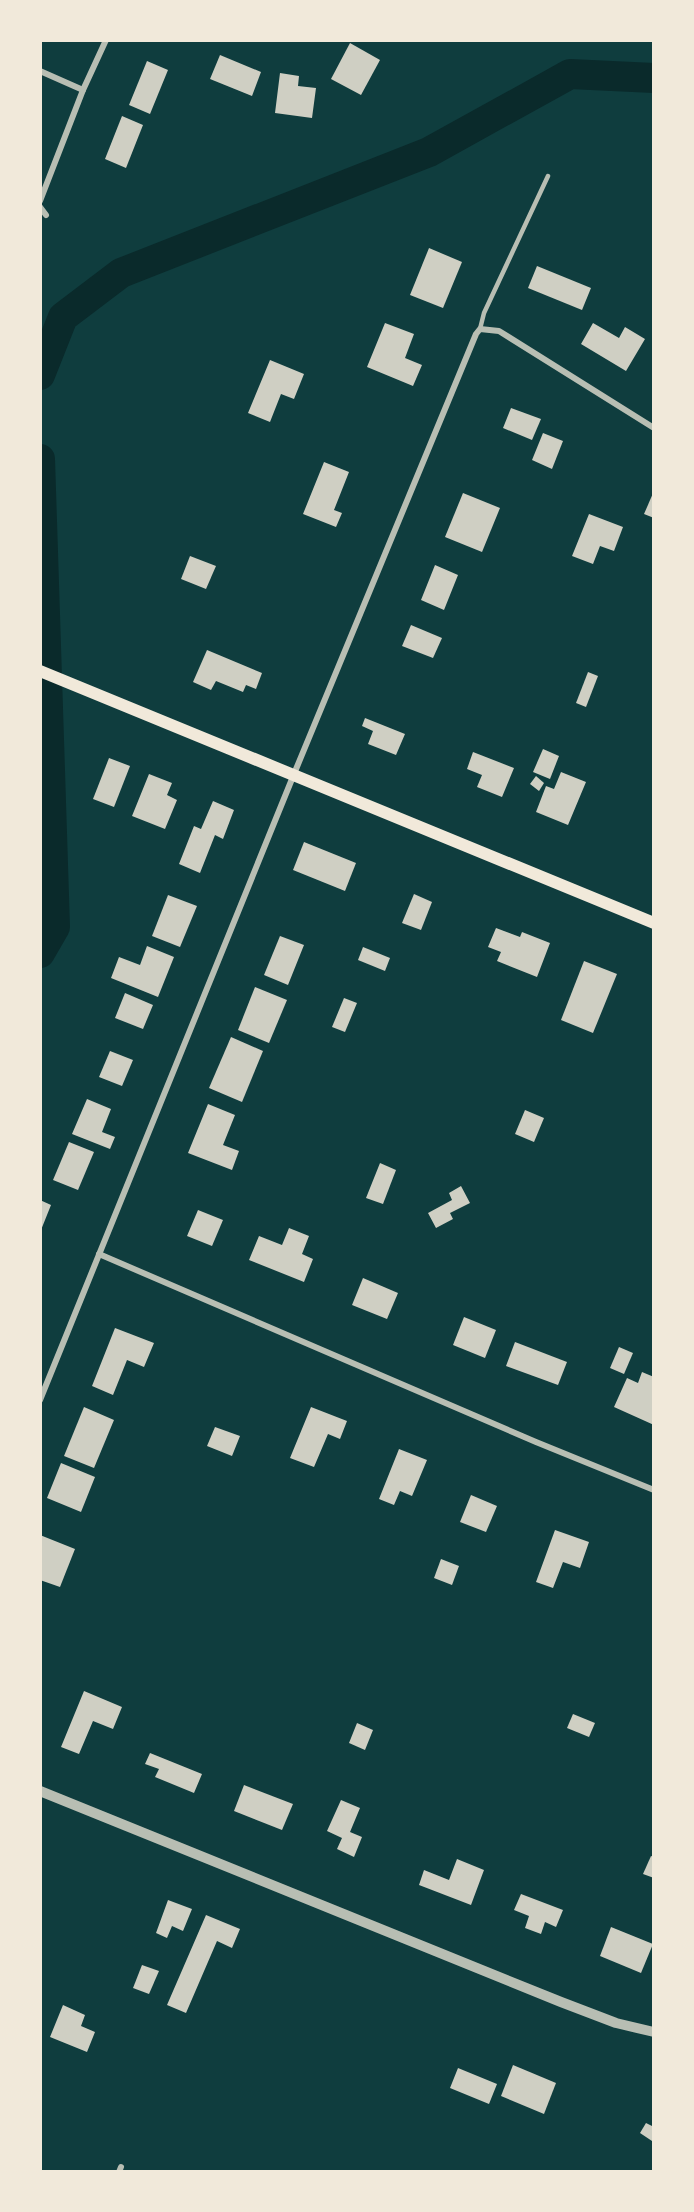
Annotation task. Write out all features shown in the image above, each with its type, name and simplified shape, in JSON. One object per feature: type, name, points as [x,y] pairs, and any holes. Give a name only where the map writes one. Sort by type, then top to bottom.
[{"type":"main road","points":[[40,671],[654,923]]},
{"type":"street","points":[[40,201],[83,90],[106,40]]},
{"type":"street","points":[[40,71],[83,90]]},
{"type":"street","points":[[40,207],[46,215]]},
{"type":"street","points":[[40,1400],[294,774],[422,463],[480,329],[499,331],[654,428]]},
{"type":"street","points":[[99,1254],[536,1442],[654,1490]]},
{"type":"street","points":[[40,1791],[561,2002],[616,2023],[654,2032]]},
{"type":"lane","points":[[480,329],[484,313],[548,176]]},
{"type":"building","points":[[350,43],[380,60],[361,95],[331,79]]},
{"type":"building","points":[[220,55],[261,72],[252,96],[210,79]]},
{"type":"building","points":[[147,61],[168,70],[150,114],[129,105]]},
{"type":"building","points":[[280,73],[299,76],[298,86],[316,88],[312,118],[275,113]]},
{"type":"building","points":[[122,116],[143,125],[126,168],[105,159]]},
{"type":"building","points":[[429,248],[462,262],[443,308],[410,295]]},
{"type":"building","points":[[537,266],[591,288],[582,310],[528,288]]},
{"type":"building","points":[[385,323],[414,334],[405,358],[422,365],[413,386],[367,367]]},
{"type":"building","points":[[593,323],[619,338],[625,327],[645,339],[626,371],[581,344]]},
{"type":"building","points":[[270,360],[304,374],[294,399],[281,394],[270,422],[248,413]]},
{"type":"building","points":[[511,408],[541,419],[532,440],[503,428]]},
{"type":"building","points":[[543,433],[563,441],[552,469],[532,460]]},
{"type":"building","points":[[324,462],[349,472],[334,510],[342,513],[336,527],[303,514]]},
{"type":"building","points":[[654,491],[654,518],[644,514]]},
{"type":"building","points":[[463,493],[500,508],[482,552],[445,537]]},
{"type":"building","points":[[589,514],[623,527],[614,551],[600,546],[593,564],[572,556]]},
{"type":"building","points":[[190,556],[216,566],[206,589],[181,579]]},
{"type":"building","points":[[435,565],[458,575],[444,610],[421,600]]},
{"type":"building","points":[[411,625],[442,638],[433,658],[402,646]]},
{"type":"building","points":[[207,650],[262,673],[256,689],[246,685],[243,692],[216,681],[211,690],[193,682]]},
{"type":"building","points":[[588,672],[598,676],[586,707],[576,703]]},
{"type":"building","points":[[365,718],[405,734],[396,755],[368,744],[373,731],[362,726]]},
{"type":"building","points":[[543,749],[559,756],[550,779],[533,772]]},
{"type":"building","points":[[473,752],[514,768],[502,797],[477,787],[482,775],[467,769]]},
{"type":"building","points":[[109,758],[130,766],[114,807],[93,799]]},
{"type":"building","points":[[561,772],[586,782],[568,825],[536,812],[546,786],[554,789]]},
{"type":"building","points":[[149,774],[172,783],[167,795],[177,800],[165,829],[132,816]]},
{"type":"building","points":[[536,776],[544,783],[539,791],[530,784]]},
{"type":"building","points":[[213,801],[234,810],[223,839],[215,835],[200,873],[179,864],[194,826],[201,829]]},
{"type":"building","points":[[304,842],[356,863],[345,891],[293,870]]},
{"type":"building","points":[[414,894],[432,902],[421,930],[402,923]]},
{"type":"building","points":[[168,895],[197,906],[180,947],[152,936]]},
{"type":"building","points":[[496,928],[520,937],[522,932],[550,943],[537,977],[497,961],[501,952],[488,947]]},
{"type":"building","points":[[280,936],[304,945],[288,985],[264,975]]},
{"type":"building","points":[[147,946],[174,957],[158,997],[111,978],[119,957],[140,965]]},
{"type":"building","points":[[363,947],[390,958],[385,971],[358,960]]},
{"type":"building","points":[[584,961],[617,974],[593,1033],[561,1020]]},
{"type":"building","points":[[255,987],[287,1000],[269,1043],[238,1030]]},
{"type":"building","points":[[125,993],[153,1005],[143,1029],[115,1018]]},
{"type":"building","points":[[344,998],[357,1003],[345,1032],[332,1027]]},
{"type":"building","points":[[231,1037],[263,1051],[242,1102],[209,1088]]},
{"type":"building","points":[[110,1051],[133,1060],[122,1086],[99,1077]]},
{"type":"building","points":[[87,1099],[111,1109],[102,1132],[115,1137],[110,1149],[72,1134]]},
{"type":"building","points":[[208,1104],[235,1115],[223,1145],[239,1151],[232,1170],[188,1153]]},
{"type":"building","points":[[525,1110],[544,1118],[534,1142],[515,1134]]},
{"type":"building","points":[[69,1142],[94,1152],[78,1190],[53,1180]]},
{"type":"building","points":[[380,1163],[396,1170],[383,1204],[366,1198]]},
{"type":"building","points":[[461,1186],[470,1203],[450,1213],[453,1219],[436,1228],[428,1213],[452,1200],[449,1193]]},
{"type":"building","points":[[40,1200],[51,1205],[41,1230],[40,1230]]},
{"type":"building","points":[[198,1210],[223,1220],[212,1246],[187,1236]]},
{"type":"building","points":[[289,1228],[309,1236],[302,1254],[313,1259],[304,1282],[249,1260],[259,1236],[282,1245]]},
{"type":"building","points":[[363,1278],[398,1293],[387,1319],[352,1305]]},
{"type":"building","points":[[464,1317],[496,1330],[485,1358],[453,1345]]},
{"type":"building","points":[[115,1328],[154,1343],[144,1367],[127,1360],[113,1395],[92,1386]]},
{"type":"building","points":[[515,1342],[567,1362],[558,1385],[506,1366]]},
{"type":"building","points":[[619,1347],[633,1353],[624,1374],[610,1368]]},
{"type":"building","points":[[642,1372],[654,1377],[654,1425],[614,1407],[627,1378],[638,1383]]},
{"type":"building","points":[[84,1407],[114,1420],[94,1468],[64,1456]]},
{"type":"building","points":[[311,1407],[347,1421],[340,1439],[328,1434],[314,1467],[290,1458]]},
{"type":"building","points":[[215,1427],[240,1436],[232,1456],[207,1446]]},
{"type":"building","points":[[399,1449],[427,1460],[412,1496],[400,1491],[394,1505],[379,1499]]},
{"type":"building","points":[[61,1463],[95,1477],[81,1512],[47,1498]]},
{"type":"building","points":[[471,1495],[497,1506],[486,1532],[460,1522]]},
{"type":"building","points":[[555,1530],[589,1542],[580,1568],[563,1562],[553,1588],[536,1582]]},
{"type":"building","points":[[40,1535],[75,1549],[60,1587],[40,1580]]},
{"type":"building","points":[[441,1559],[459,1566],[452,1585],[434,1578]]},
{"type":"building","points":[[84,1691],[122,1707],[113,1729],[93,1721],[79,1754],[61,1747]]},
{"type":"building","points":[[573,1714],[595,1723],[589,1737],[567,1728]]},
{"type":"building","points":[[357,1723],[373,1730],[365,1750],[349,1743]]},
{"type":"building","points":[[150,1753],[202,1774],[194,1793],[155,1777],[159,1769],[145,1764]]},
{"type":"building","points":[[244,1785],[293,1804],[282,1830],[234,1811]]},
{"type":"building","points":[[341,1800],[360,1808],[350,1832],[362,1837],[354,1857],[337,1849],[342,1838],[327,1831]]},
{"type":"building","points":[[651,1856],[654,1857],[654,1878],[643,1874]]},
{"type":"building","points":[[457,1859],[484,1870],[471,1905],[419,1885],[424,1870],[449,1880]]},
{"type":"building","points":[[521,1894],[563,1910],[556,1927],[545,1922],[541,1934],[525,1928],[529,1916],[514,1910]]},
{"type":"building","points":[[168,1900],[192,1909],[183,1931],[172,1926],[167,1938],[156,1933]]},
{"type":"building","points":[[206,1915],[240,1929],[232,1948],[217,1941],[186,2013],[167,2005]]},
{"type":"building","points":[[611,1927],[653,1944],[641,1973],[600,1956]]},
{"type":"building","points":[[142,1965],[159,1971],[149,1994],[133,1988]]},
{"type":"building","points":[[63,2005],[85,2015],[81,2026],[95,2032],[87,2052],[50,2037]]},
{"type":"building","points":[[513,2065],[556,2083],[544,2114],[501,2096]]},
{"type":"building","points":[[458,2068],[497,2084],[489,2104],[450,2088]]},
{"type":"building","points":[[646,2123],[654,2127],[652,2141],[640,2133]]},
{"type":"waterway","points":[[40,375],[63,317],[121,273],[429,152],[570,74],[654,78]]},
{"type":"waterway","points":[[40,459],[55,927],[40,953]]}]
